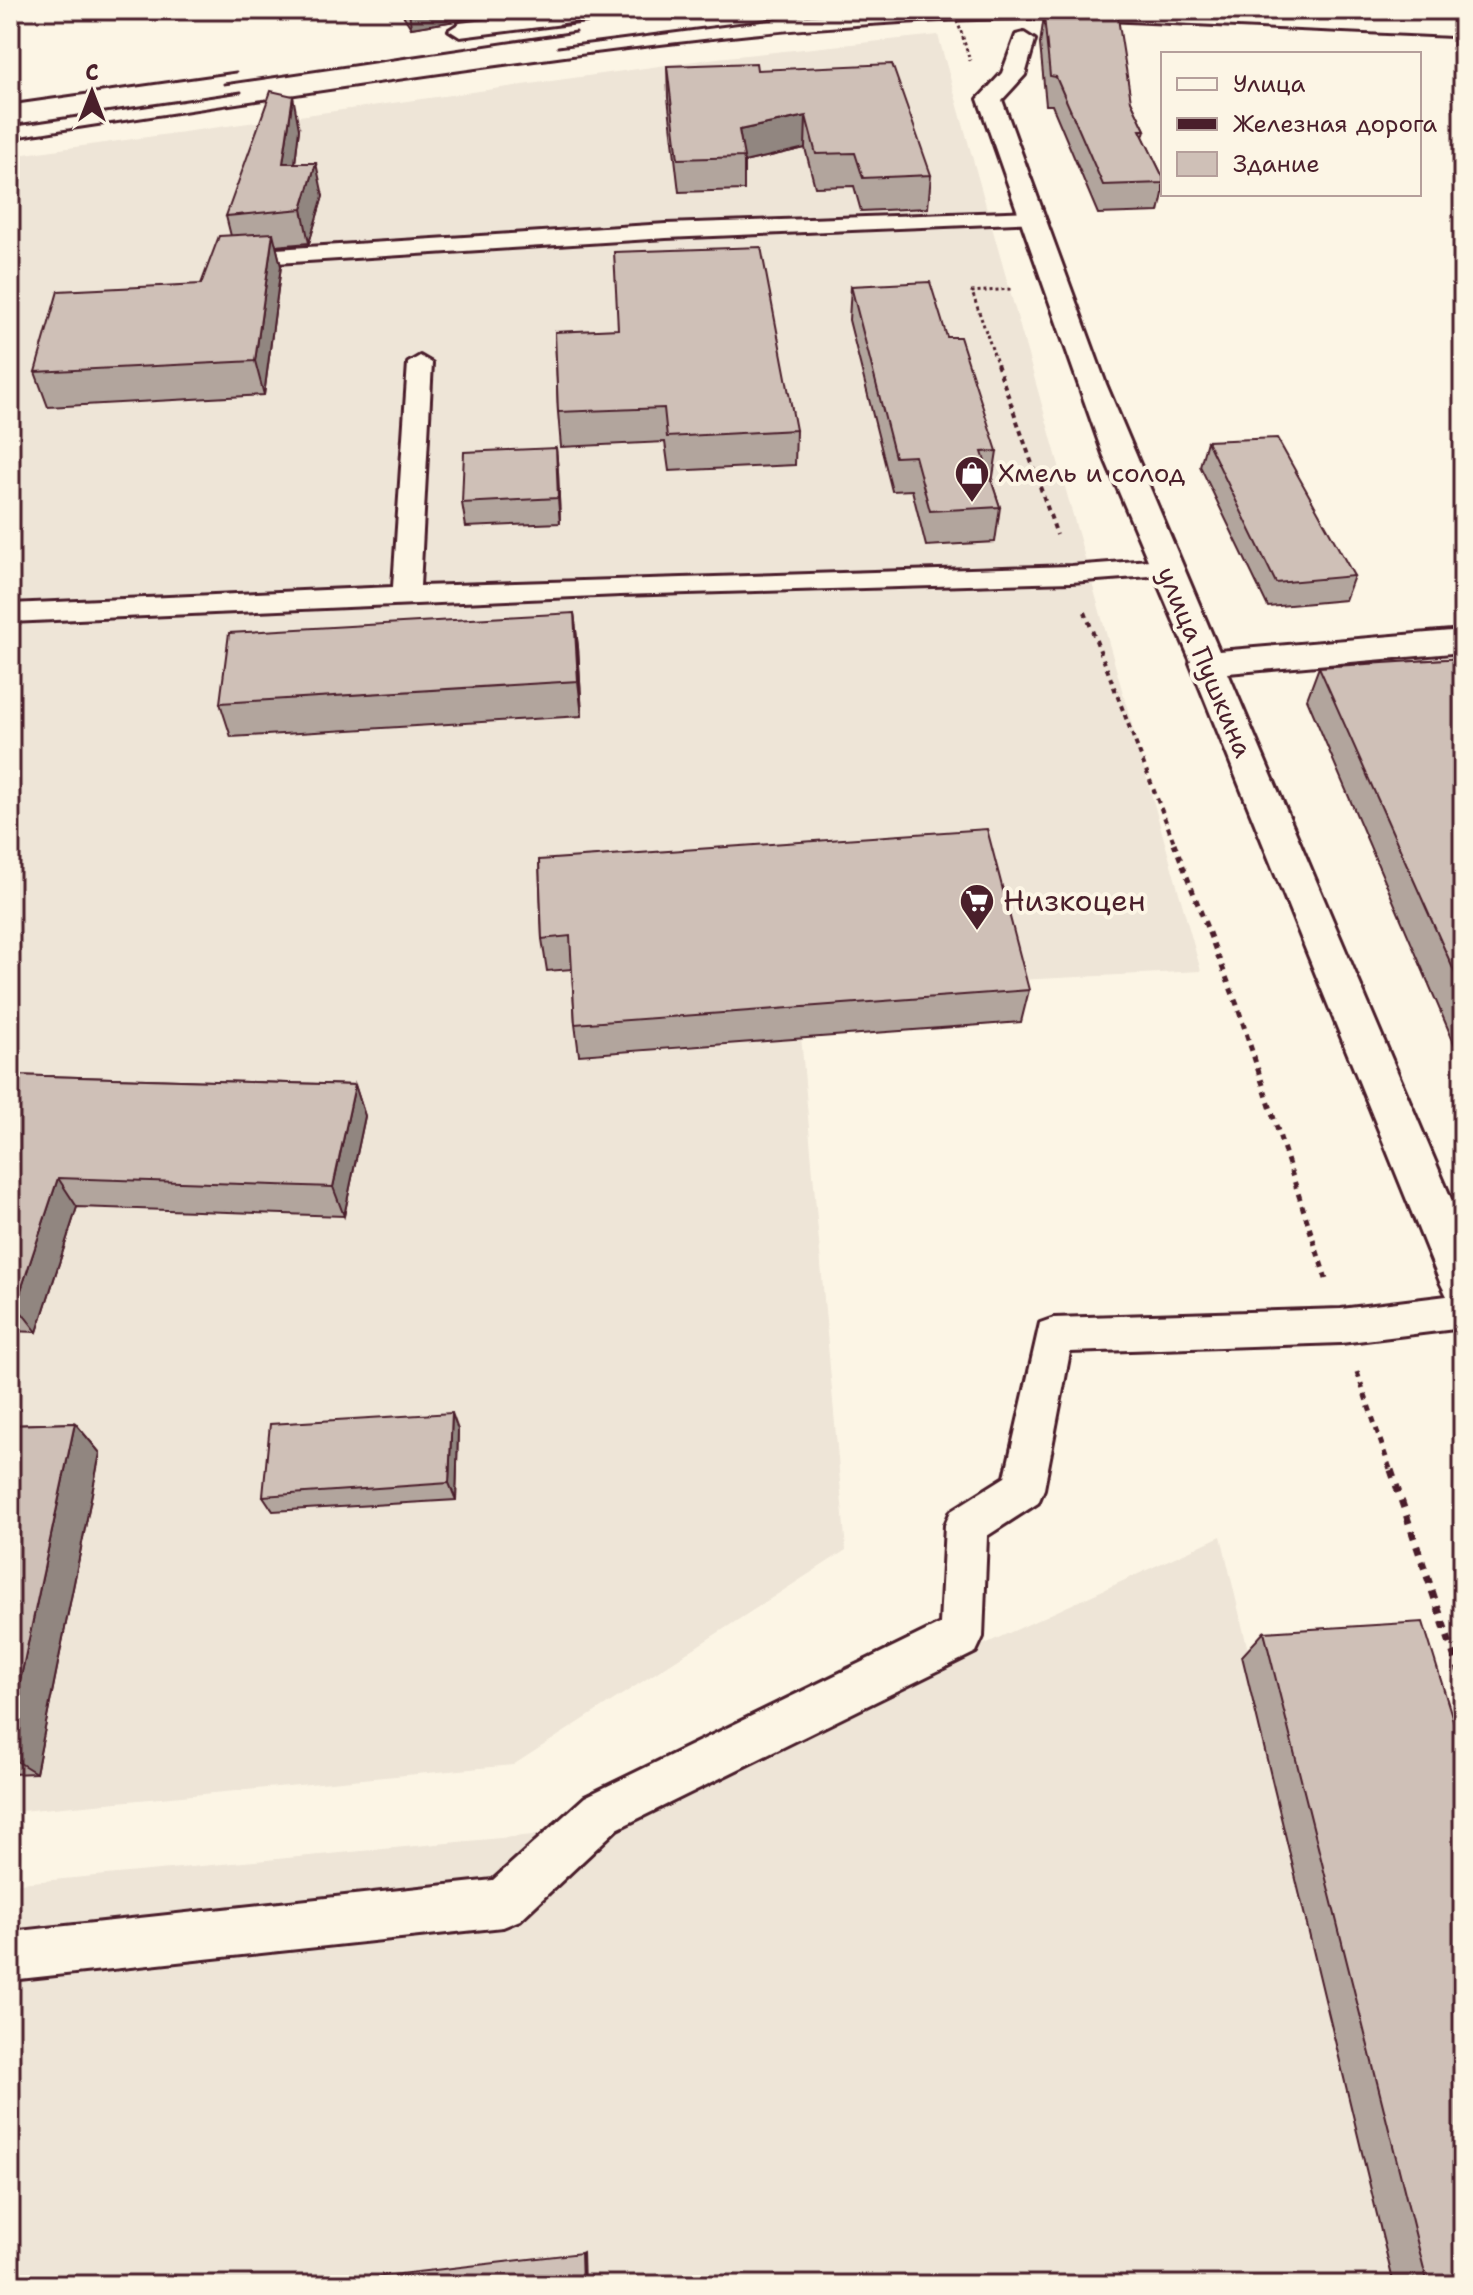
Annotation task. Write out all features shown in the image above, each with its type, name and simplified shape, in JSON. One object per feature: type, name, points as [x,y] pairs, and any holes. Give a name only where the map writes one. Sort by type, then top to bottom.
[{"type":"street","points":[[460,30],[619,10]]},
{"type":"street","name":"улица Пушкина","points":[[1024,40],[1013,75],[990,99],[1031,217],[1163,567],[1207,663],[1463,1282]]},
{"type":"street","points":[[1207,663],[1463,641]]},
{"type":"lane","points":[[227,260],[666,231],[1031,217]]},
{"type":"lane","points":[[406,596],[420,363]]},
{"type":"lane","points":[[10,613],[620,586],[1071,574],[1163,567]]},
{"type":"lane","points":[[10,1956],[503,1903],[601,1813],[961,1637],[966,1525],[1023,1489],[1054,1335],[1341,1326],[1463,1311]]},
{"type":"path","points":[[952,10],[974,73]]},
{"type":"path","points":[[1057,287],[972,292],[1071,574],[1237,1005],[1341,1326],[1463,1682]]},
{"type":"shaded area","points":[[938,35],[1201,971],[797,991],[846,1550],[513,1765],[10,1812],[10,156],[717,58]]},
{"type":"shaded area","points":[[1221,1536],[1398,2285],[10,2285],[10,1884],[576,1831]]},
{"type":"building","points":[[1044,16],[1118,18],[1131,101],[1145,130],[1140,130],[1161,173],[1161,183],[1103,185],[1056,77],[1050,76]]},
{"type":"building","points":[[756,63],[757,70],[892,64],[931,175],[863,178],[855,153],[816,154],[806,116],[739,130],[744,157],[678,159],[667,66]]},
{"type":"building","points":[[271,91],[293,96],[283,163],[316,163],[302,209],[226,216]]},
{"type":"building","points":[[273,233],[255,361],[35,372],[58,291],[201,284],[219,236]]},
{"type":"building","points":[[761,247],[796,430],[667,437],[664,408],[558,412],[555,332],[618,329],[614,252]]},
{"type":"building","points":[[930,282],[947,337],[960,337],[997,451],[982,452],[1000,507],[930,511],[915,456],[895,457],[851,286]]},
{"type":"building","points":[[1277,438],[1354,576],[1276,583],[1207,441]]},
{"type":"building","points":[[556,448],[558,498],[462,503],[464,452]]},
{"type":"building","points":[[574,613],[578,681],[220,703],[229,633]]},
{"type":"building","points":[[1463,658],[1463,991],[1319,667]]},
{"type":"building","points":[[987,829],[1029,990],[575,1024],[570,936],[542,939],[539,860]]},
{"type":"building","points":[[10,1075],[355,1085],[333,1187],[58,1178],[16,1305],[10,1305]]},
{"type":"building","points":[[452,1413],[449,1483],[263,1496],[270,1424]]},
{"type":"building","points":[[75,1423],[10,1728],[10,1425]]},
{"type":"building","points":[[1423,1622],[1463,1752],[1463,2285],[1428,2285],[1264,1632]]},
{"type":"building","points":[[581,2253],[582,2285],[305,2285]]},
{"type":"railway","points":[[560,25],[665,10]]},
{"type":"railway","points":[[558,47],[803,15],[880,10]]},
{"type":"railway","points":[[1111,10],[1463,12]]},
{"type":"railway","points":[[10,139],[423,77],[687,42],[876,25],[1067,20]]},
{"type":"railway","points":[[1095,21],[1463,38]]},
{"type":"railway","points":[[224,84],[576,32]]},
{"type":"railway","points":[[10,104],[236,72]]},
{"type":"railway","points":[[10,126],[241,92]]},
{"type":"place","name":"Хмель и солод","points":[[972,504]]},
{"type":"place","name":"Низкоцен","points":[[977,932]]}]
